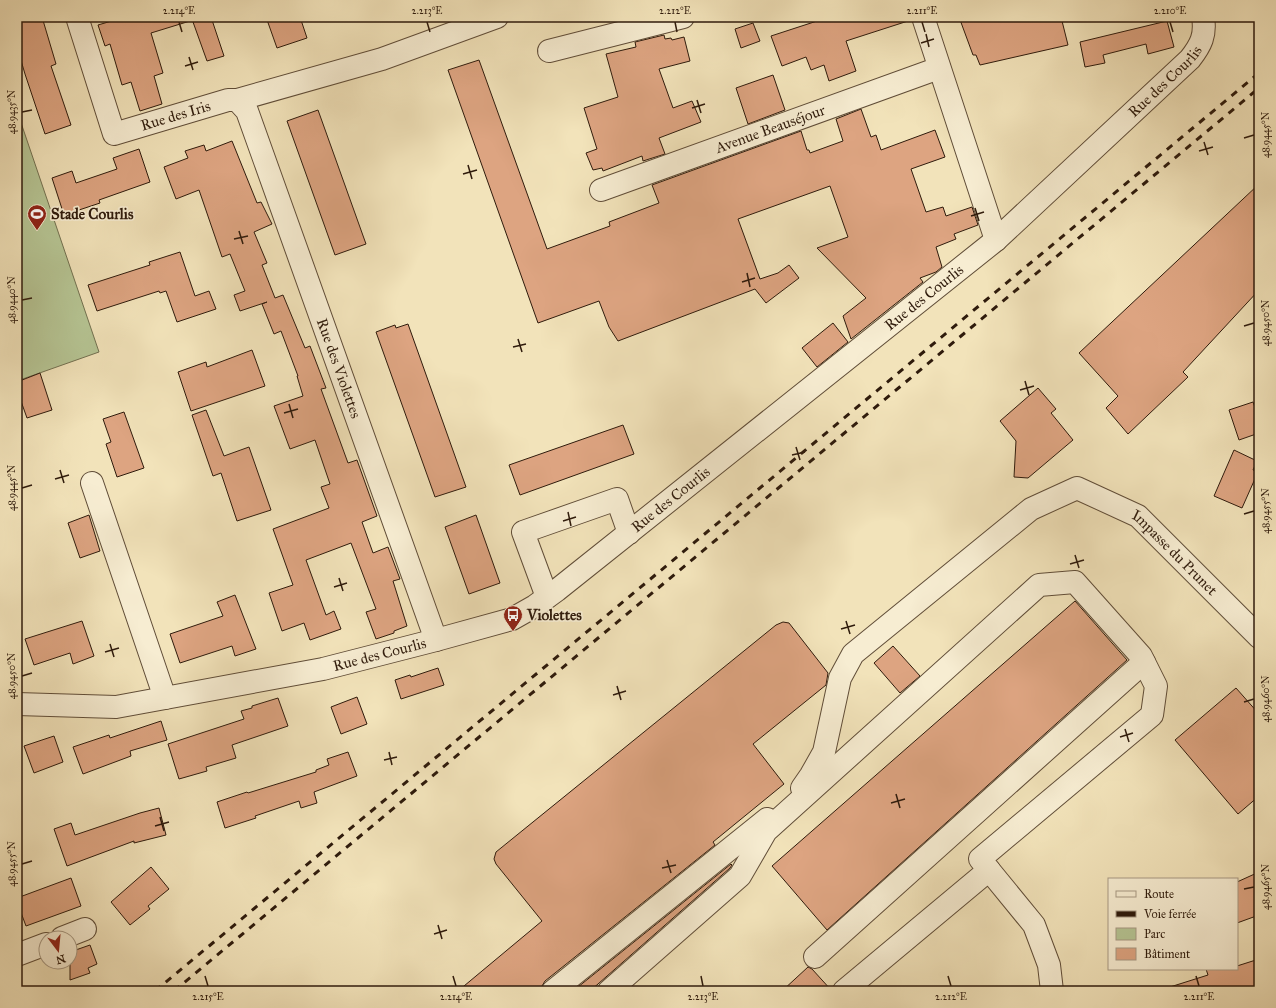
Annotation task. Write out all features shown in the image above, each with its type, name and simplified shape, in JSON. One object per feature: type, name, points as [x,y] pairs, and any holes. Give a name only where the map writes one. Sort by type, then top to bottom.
[{"type":"street","name":"Rue des Iris","points":[[77,17],[114,134],[228,100],[237,100],[382,59],[497,17]]},
{"type":"street","points":[[923,17],[996,240]]},
{"type":"street","name":"Rue des Courlis","points":[[17,704],[116,707],[165,698],[323,668],[436,640],[512,619],[535,606],[996,240],[1190,59],[1197,50],[1202,39],[1205,26],[1203,17]]},
{"type":"street","points":[[549,51],[678,18]]},
{"type":"street","name":"Avenue Beauséjour","points":[[601,190],[939,68]]},
{"type":"street","name":"Rue des Violettes","points":[[237,100],[246,111],[436,640]]},
{"type":"street","points":[[92,484],[165,698]]},
{"type":"street","name":"Impasse du Prunet","points":[[553,991],[795,796],[811,775],[824,752],[840,678],[853,654],[1031,509],[1076,488],[1138,516],[1259,637]]},
{"type":"street","points":[[547,597],[523,532],[617,498],[629,532]]},
{"type":"street","points":[[609,991],[740,876],[766,831],[1039,584],[1076,582],[1141,656],[1156,686],[1152,715],[980,859],[1034,925],[1049,965],[1052,991]]},
{"type":"street","points":[[815,957],[1144,662]]},
{"type":"street","points":[[844,991],[989,870]]},
{"type":"street","points":[[78,932],[85,929]]},
{"type":"street","points":[[17,956],[38,947]]},
{"type":"green space","name":"Stade Courlis","points":[[17,111],[99,352],[17,381]]},
{"type":"building","points":[[17,17],[42,17],[56,64],[51,66],[71,125],[45,134],[17,47]]},
{"type":"building","points":[[125,17],[190,17],[190,21],[151,33],[163,73],[154,76],[162,104],[140,111],[131,82],[122,85],[110,44],[105,46],[98,25]]},
{"type":"building","points":[[211,17],[224,56],[207,61],[193,22]]},
{"type":"building","points":[[266,17],[300,17],[307,38],[277,48]]},
{"type":"building","points":[[816,17],[907,17],[908,21],[846,41],[856,71],[829,81],[824,65],[811,70],[806,57],[782,66],[771,36],[817,21]]},
{"type":"building","points":[[959,17],[1061,17],[1068,45],[980,65],[976,55],[973,55]]},
{"type":"building","points":[[1167,21],[1174,47],[1148,54],[1146,44],[1103,55],[1105,63],[1085,67],[1080,42]]},
{"type":"building","points":[[753,23],[760,41],[741,48],[735,29]]},
{"type":"building","points":[[664,35],[665,39],[671,38],[672,40],[684,37],[690,61],[659,69],[673,108],[692,101],[701,122],[659,138],[665,154],[643,161],[642,156],[603,171],[602,168],[593,170],[586,153],[597,149],[584,108],[618,97],[606,54],[636,47],[635,42]]},
{"type":"building","points":[[479,60],[547,249],[610,226],[609,222],[659,203],[652,185],[801,131],[807,150],[809,150],[810,153],[843,141],[836,119],[861,109],[871,137],[876,135],[881,150],[935,130],[945,157],[911,169],[926,212],[943,207],[946,216],[972,207],[978,225],[954,234],[956,239],[936,247],[942,267],[936,272],[920,278],[923,282],[851,339],[843,316],[866,298],[817,248],[848,237],[830,186],[738,219],[760,279],[778,273],[789,265],[799,278],[766,303],[755,289],[618,341],[609,327],[599,301],[538,323],[448,70]]},
{"type":"building","points":[[773,75],[785,110],[748,124],[736,88]]},
{"type":"building","points":[[318,110],[366,244],[335,255],[287,121]]},
{"type":"building","points":[[232,141],[257,203],[261,202],[272,224],[254,232],[267,263],[262,265],[275,298],[283,295],[305,348],[310,346],[326,388],[321,389],[348,463],[357,460],[377,516],[362,522],[373,553],[388,547],[400,579],[393,581],[407,626],[394,631],[394,633],[376,639],[366,612],[376,609],[351,543],[306,560],[326,615],[334,611],[341,629],[310,640],[304,623],[282,631],[269,593],[293,585],[273,529],[329,508],[321,487],[330,484],[315,440],[290,449],[274,406],[303,396],[298,376],[281,331],[274,334],[262,304],[267,302],[240,311],[234,295],[245,291],[230,254],[222,257],[199,190],[176,199],[164,167],[188,158],[185,151],[204,145],[206,151]]},
{"type":"building","points":[[139,149],[150,182],[99,200],[100,203],[64,215],[52,178],[72,171],[76,183],[117,169],[113,158]]},
{"type":"building","points":[[1259,184],[1259,290],[1183,372],[1188,377],[1128,434],[1106,408],[1118,396],[1079,353]]},
{"type":"building","points":[[180,252],[195,296],[209,291],[216,309],[177,322],[166,291],[160,293],[159,291],[97,311],[88,285],[150,265],[149,262]]},
{"type":"building","points":[[833,323],[848,342],[817,367],[802,348]]},
{"type":"building","points":[[408,324],[466,487],[435,497],[376,332],[395,325],[396,328]]},
{"type":"building","points":[[252,350],[265,386],[191,411],[178,372],[206,362],[207,367]]},
{"type":"building","points":[[40,373],[52,410],[27,418],[17,390],[17,382]]},
{"type":"building","points":[[1038,388],[1056,409],[1051,413],[1073,440],[1028,478],[1014,477],[1016,441],[1000,421]]},
{"type":"building","points":[[1253,402],[1259,418],[1259,433],[1239,440],[1229,410]]},
{"type":"building","points":[[206,410],[224,456],[249,447],[271,510],[237,521],[221,473],[213,476],[192,415]]},
{"type":"building","points":[[124,412],[144,468],[117,477],[106,444],[111,442],[103,419]]},
{"type":"building","points":[[623,425],[634,454],[520,495],[509,465]]},
{"type":"building","points":[[1234,450],[1257,461],[1253,470],[1258,472],[1242,508],[1214,496]]},
{"type":"building","points":[[89,515],[100,551],[80,558],[68,523]]},
{"type":"building","points":[[476,515],[500,583],[469,594],[445,527]]},
{"type":"building","points":[[235,595],[256,649],[235,656],[232,646],[180,663],[170,634],[223,616],[217,602]]},
{"type":"building","points":[[1075,601],[1127,660],[827,930],[772,866]]},
{"type":"building","points":[[82,621],[94,656],[73,664],[70,653],[34,665],[25,639]]},
{"type":"building","points":[[783,622],[789,623],[828,673],[826,685],[753,744],[784,784],[713,842],[715,845],[545,981],[541,991],[458,991],[542,921],[496,864],[494,859],[496,852],[776,625]]},
{"type":"building","points":[[893,646],[920,676],[900,693],[874,663]]},
{"type":"building","points":[[438,668],[444,685],[401,699],[395,680],[410,675],[411,677]]},
{"type":"building","points":[[1236,688],[1259,714],[1259,796],[1238,814],[1175,740]]},
{"type":"building","points":[[357,697],[367,724],[341,734],[331,707]]},
{"type":"building","points":[[278,698],[288,726],[232,745],[236,758],[206,767],[207,771],[179,779],[168,744],[244,719],[241,711]]},
{"type":"building","points":[[161,721],[167,740],[130,751],[131,756],[83,774],[73,747],[109,735],[110,738]]},
{"type":"building","points":[[54,736],[63,762],[34,773],[24,746]]},
{"type":"building","points":[[348,752],[357,776],[314,792],[317,803],[301,808],[299,801],[255,816],[256,818],[225,828],[217,802],[316,772],[316,770],[329,765],[327,759]]},
{"type":"building","points":[[159,808],[166,835],[134,843],[134,841],[67,866],[54,829],[71,823],[75,835]]},
{"type":"building","points":[[731,864],[732,865],[730,868],[590,991],[573,991]]},
{"type":"building","points":[[151,867],[169,889],[148,906],[150,909],[130,925],[111,902]]},
{"type":"building","points":[[1259,872],[1259,915],[1238,923],[1238,882]]},
{"type":"building","points":[[71,878],[81,906],[26,926],[17,902],[17,898]]},
{"type":"building","points":[[90,945],[97,964],[88,968],[90,973],[70,980],[70,970],[78,970],[78,949]]},
{"type":"building","points":[[1259,959],[1259,991],[1171,991],[1170,987],[1208,975],[1206,970],[1238,970],[1238,966]]},
{"type":"building","points":[[808,967],[812,969],[832,991],[782,991]]},
{"type":"railway","points":[[155,991],[1259,73]]},
{"type":"railway","points":[[174,991],[1259,88]]},
{"type":"place","name":"Stade Courlis","points":[[37,231]]},
{"type":"place","name":"Violettes","points":[[513,632]]}]
